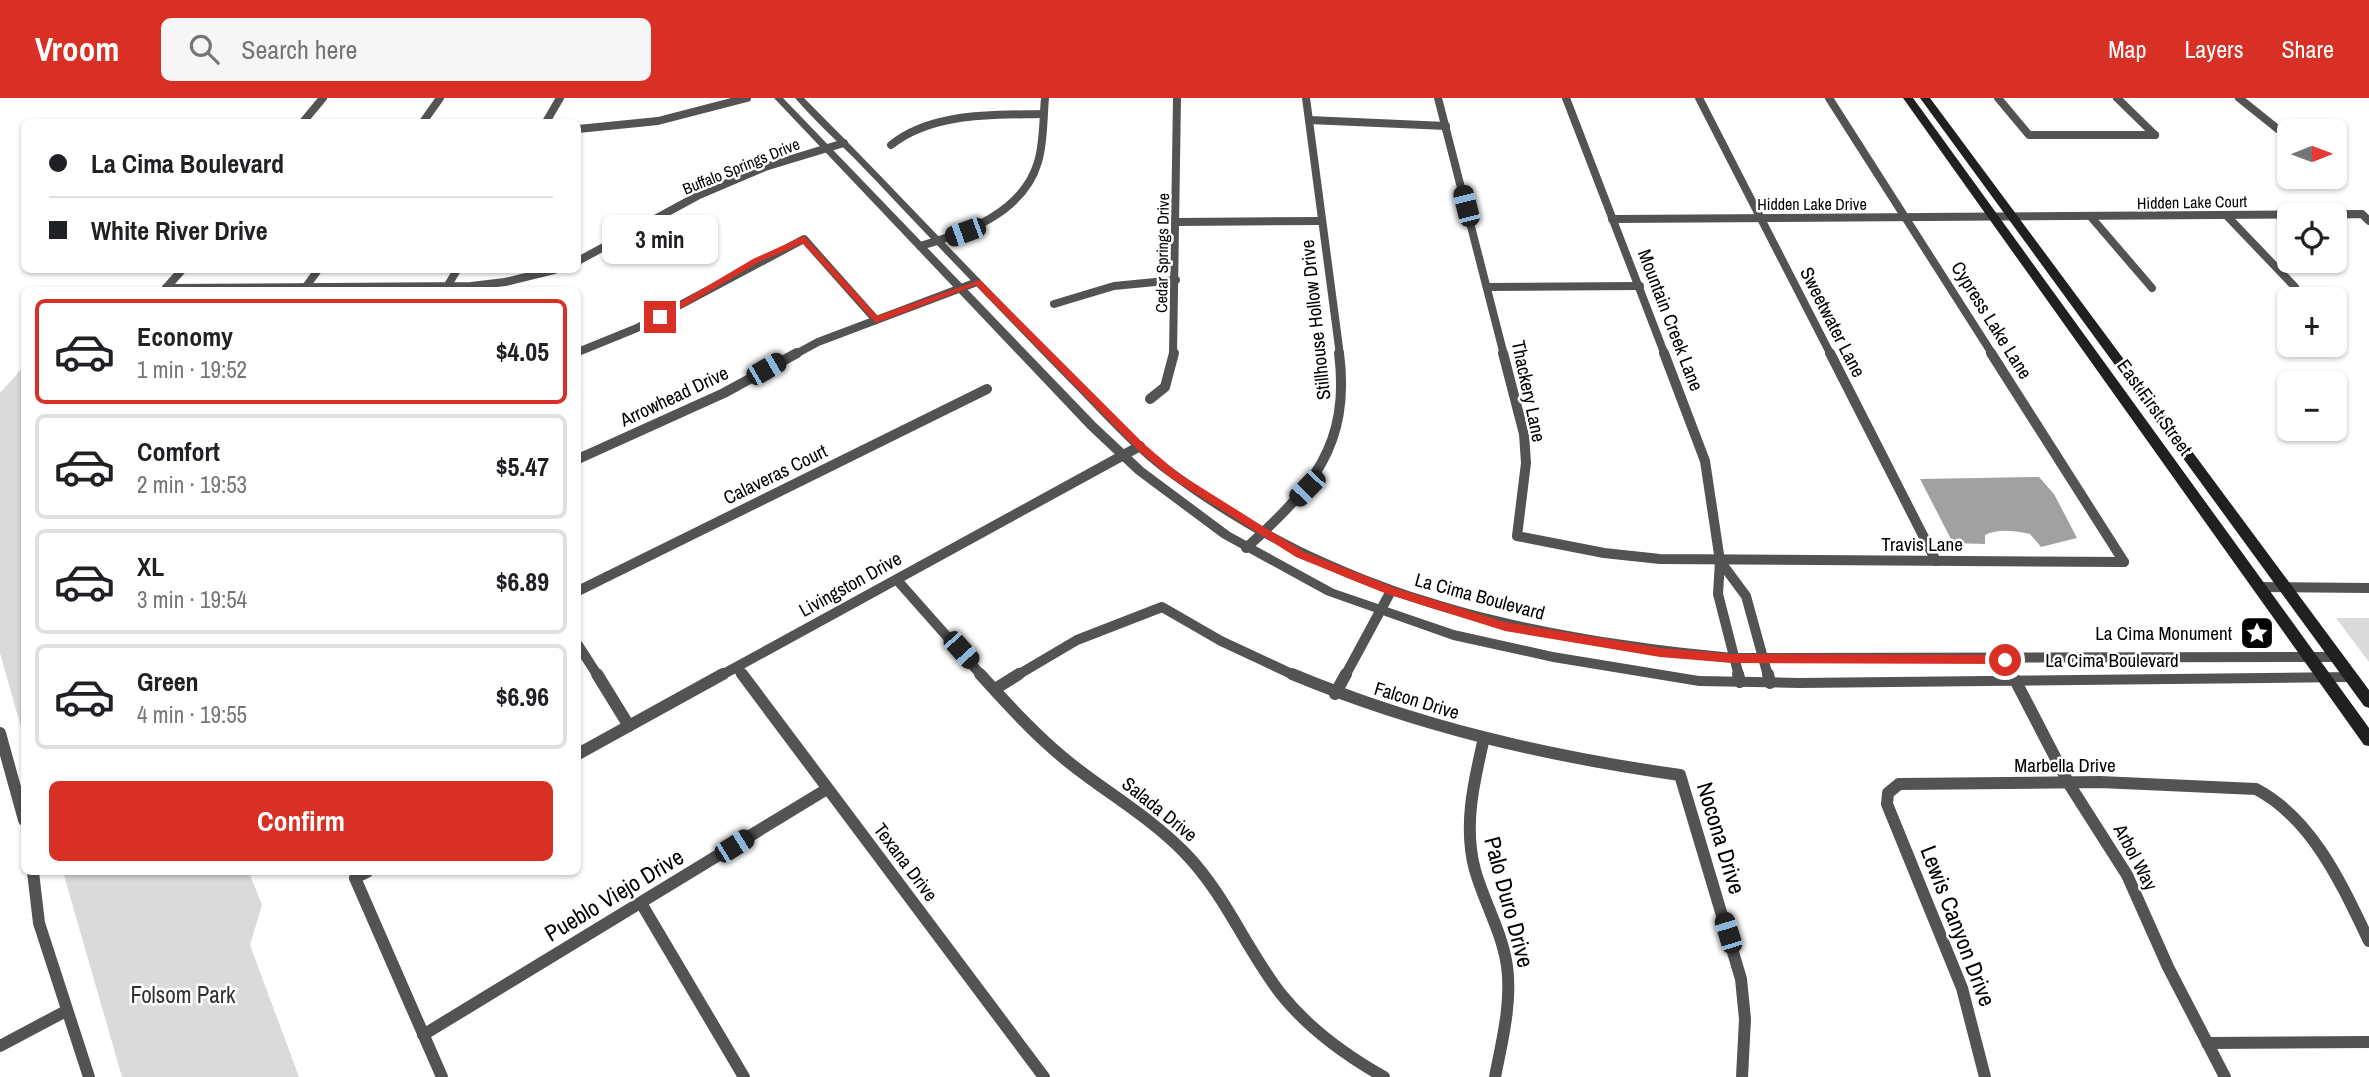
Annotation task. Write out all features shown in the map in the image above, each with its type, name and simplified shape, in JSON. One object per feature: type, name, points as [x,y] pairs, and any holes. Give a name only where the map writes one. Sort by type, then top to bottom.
[{"type":"main road","name":"East First Street","points":[[1908,98],[2369,740]]},
{"type":"main road","name":"East First Street","points":[[1925,98],[2288,587],[2369,702]]},
{"type":"street","points":[[306,119],[323,98]]},
{"type":"street","points":[[425,119],[440,98]]},
{"type":"street","points":[[547,119],[560,98]]},
{"type":"street","points":[[581,129],[658,121],[747,98]]},
{"type":"street","name":"La Cima Boulevard","points":[[778,98],[1140,471],[1246,548],[1331,592],[1453,635],[1553,657],[1699,681],[1770,683],[2351,677]]},
{"type":"street","name":"La Cima Boulevard","points":[[799,98],[1140,446],[1175,475],[1300,555],[1391,591],[1461,614],[1540,633],[1660,653],[1733,658],[2005,660],[2336,657]]},
{"type":"street","points":[[920,246],[986,221],[1002,211],[1028,184],[1035,171],[1045,98]]},
{"type":"street","name":"Cedar Springs Drive","points":[[1150,399],[1165,387],[1173,366],[1177,98]]},
{"type":"street","name":"Stillhouse Hollow Drive","points":[[1246,548],[1307,488],[1329,454],[1342,420],[1344,388],[1306,98]]},
{"type":"street","name":"Thackery Lane","points":[[1438,98],[1524,434],[1525,463],[1517,536],[1604,553],[1720,561]]},
{"type":"street","name":"Mountain Creek Lane","points":[[1566,98],[1705,461],[1720,561],[1718,594],[1740,682]]},
{"type":"street","name":"Sweetwater Lane","points":[[1699,98],[1936,561]]},
{"type":"street","name":"Cypress Lake Lane","points":[[1829,98],[1908,218],[2124,562]]},
{"type":"street","points":[[1998,98],[2029,135],[2155,135],[2117,98]]},
{"type":"street","points":[[2239,98],[2277,128]]},
{"type":"street","points":[[891,145],[899,136],[946,122],[993,115],[1043,114]]},
{"type":"street","points":[[1309,120],[1446,126]]},
{"type":"street","name":"Buffalo Springs Drive","points":[[581,259],[699,195],[765,167],[844,143]]},
{"type":"street","name":"Hidden Lake Court","points":[[2012,218],[2362,214],[2369,221]]},
{"type":"street","points":[[2227,216],[2295,287]]},
{"type":"street","points":[[2091,217],[2152,288]]},
{"type":"street","name":"Hidden Lake Drive","points":[[1612,219],[2012,218]]},
{"type":"street","points":[[1177,222],[1322,221]]},
{"type":"street","points":[[581,351],[646,325],[756,260],[804,239],[876,320]]},
{"type":"street","points":[[167,287],[179,273]]},
{"type":"street","points":[[463,287],[505,282],[542,273]]},
{"type":"street","points":[[1054,304],[1105,286],[1176,281]]},
{"type":"street","name":"Arrowhead Drive","points":[[581,458],[724,393],[818,342],[977,282]]},
{"type":"street","points":[[1487,286],[1640,286]]},
{"type":"street","name":"Calaveras Court","points":[[581,589],[987,389]]},
{"type":"street","name":"Livingston Drive","points":[[581,752],[737,670],[1140,446]]},
{"type":"street","name":"Mountain Creek Lane","points":[[1720,561],[1746,596],[1770,683]]},
{"type":"street","name":"Travis Lane","points":[[1720,561],[2124,562]]},
{"type":"street","name":"Salada Drive","points":[[897,580],[995,689],[1061,757],[1148,819],[1180,848],[1224,902],[1265,972],[1292,1006],[1336,1047],[1384,1077]]},
{"type":"street","points":[[2261,587],[2369,587]]},
{"type":"street","points":[[1335,694],[1391,591]]},
{"type":"street","name":"Falcon Drive","points":[[995,689],[1077,640],[1162,607],[1244,653],[1335,694],[1484,738],[1568,758],[1680,775]]},
{"type":"street","points":[[581,650],[629,726]]},
{"type":"street","name":"Arbol Way","points":[[2005,660],[2068,782],[2127,875],[2168,967],[2225,1077]]},
{"type":"street","name":"Texana Drive","points":[[737,670],[1044,1077]]},
{"type":"street","points":[[0,733],[21,809]]},
{"type":"street","name":"Palo Duro Drive","points":[[1484,738],[1472,792],[1469,831],[1476,872],[1498,926],[1507,966],[1507,1014],[1495,1077]]},
{"type":"street","name":"Nocona Drive","points":[[1680,775],[1741,979],[1745,1019],[1742,1077]]},
{"type":"street","name":"Marbella Drive","points":[[1888,793],[1903,783],[2068,782],[2245,787],[2268,793],[2287,809],[2333,874],[2369,941]]},
{"type":"street","name":"Pueblo Viejo Drive","points":[[423,1035],[827,789]]},
{"type":"street","name":"Lewis Canyon Drive","points":[[1888,793],[1889,808],[1962,988],[1985,1077]]},
{"type":"street","points":[[33,875],[39,923],[89,1077]]},
{"type":"street","points":[[361,875],[355,878],[442,1077]]},
{"type":"street","points":[[641,903],[744,1077]]},
{"type":"street","points":[[0,1046],[66,1011]]},
{"type":"street","points":[[2207,1043],[2369,1042]]},
{"type":"green space","points":[[21,369],[21,727],[0,653],[0,393]]},
{"type":"green space","points":[[2336,618],[2369,618],[2369,662]]},
{"type":"green space","name":"Folsom Park","points":[[64,875],[250,875],[262,905],[250,945],[299,1077],[122,1077]]},
{"type":"shaded area","points":[[2039,477],[2054,494],[2077,538],[2041,547],[2030,534],[2001,531],[1985,535],[1985,544],[1953,543],[1920,479]]},
{"type":"place","name":"La Cima Monument","points":[[2257,633]]},
{"type":"route","points":[[660,317],[756,260],[804,239],[876,320],[977,282],[1140,446],[1175,475],[1221,507],[1300,555],[1391,591],[1505,626],[1660,653],[1733,658],[2005,660]]}]
